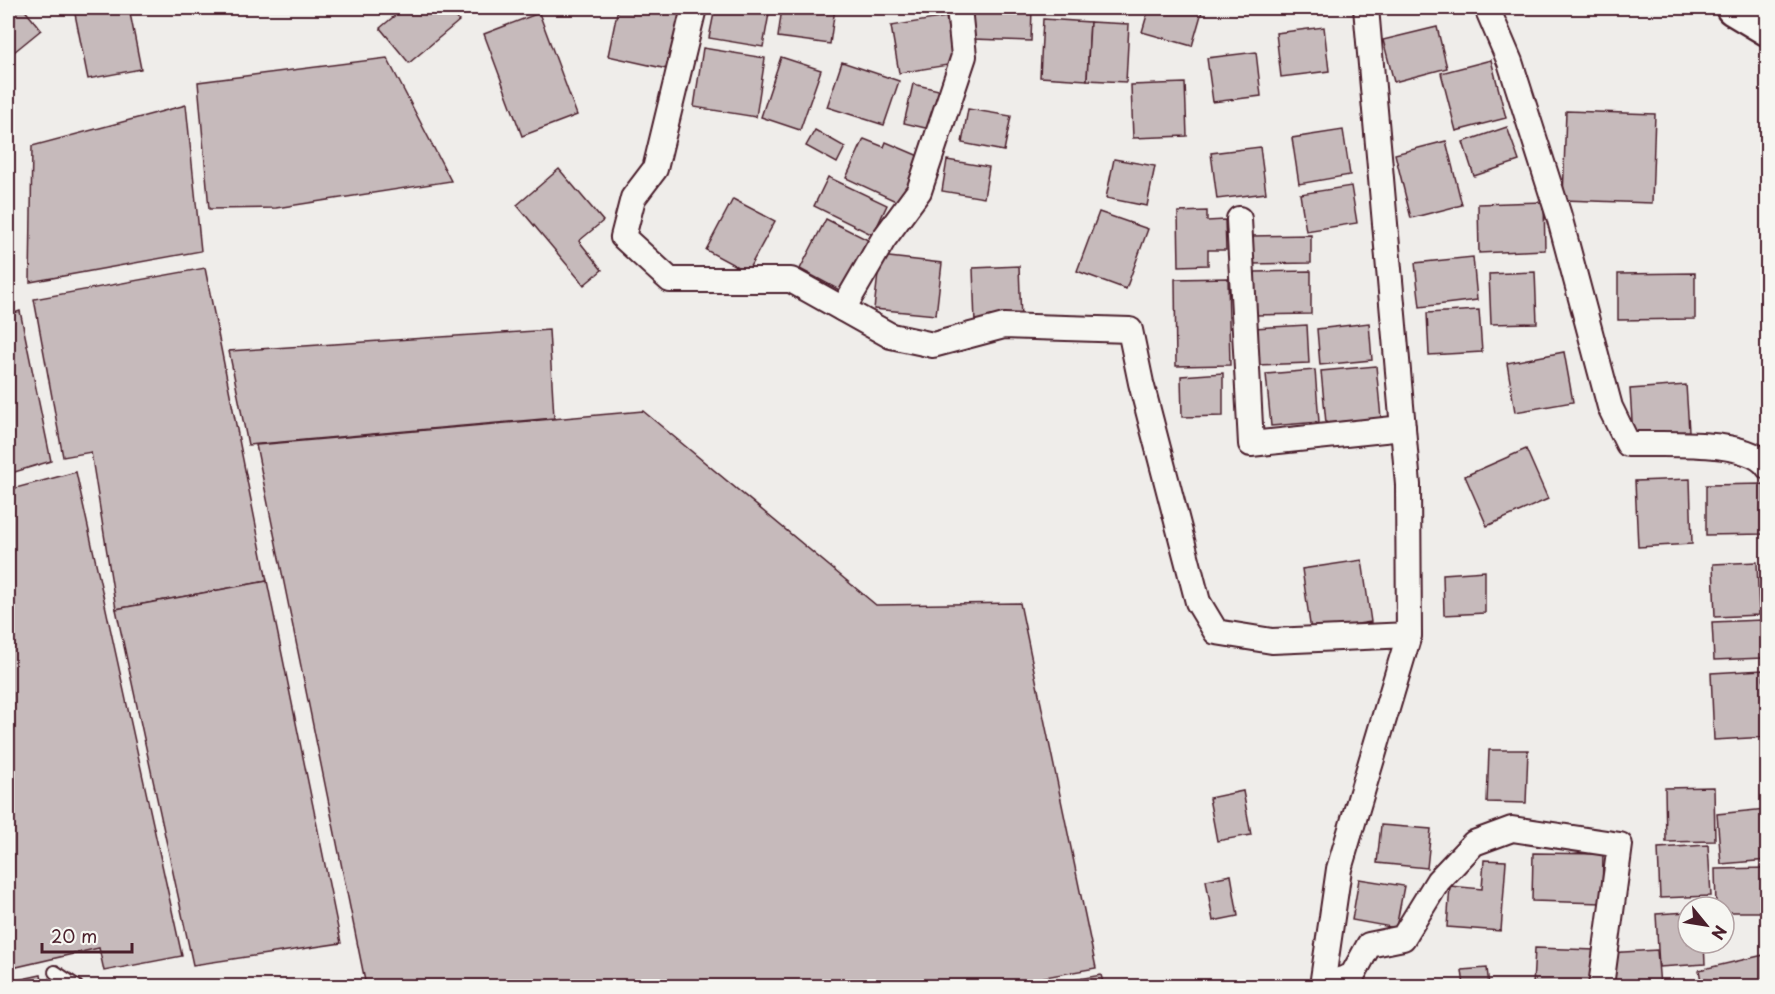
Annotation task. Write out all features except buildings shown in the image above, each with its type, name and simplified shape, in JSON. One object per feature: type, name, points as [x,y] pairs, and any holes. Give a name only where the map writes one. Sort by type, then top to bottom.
[{"type":"main road","points":[[1733,8],[1767,29]]},
{"type":"street","points":[[694,8],[656,169],[633,198],[623,237],[670,280],[791,280],[891,336],[933,345],[1004,326],[1130,330],[1141,383],[1198,602],[1216,632],[1272,641],[1409,635]]},
{"type":"street","points":[[843,309],[883,240],[919,191],[964,56],[959,8]]},
{"type":"street","points":[[1366,8],[1408,485],[1409,635],[1339,869],[1322,986],[1352,976],[1369,945],[1403,938],[1438,880],[1474,843],[1512,829],[1620,845],[1601,987]]},
{"type":"street","points":[[1487,8],[1510,62],[1559,216],[1610,407],[1628,444],[1730,447],[1762,458],[1767,467]]},
{"type":"street","points":[[1239,219],[1251,444],[1403,428]]},
{"type":"lane","points":[[56,972],[75,987]]}]
